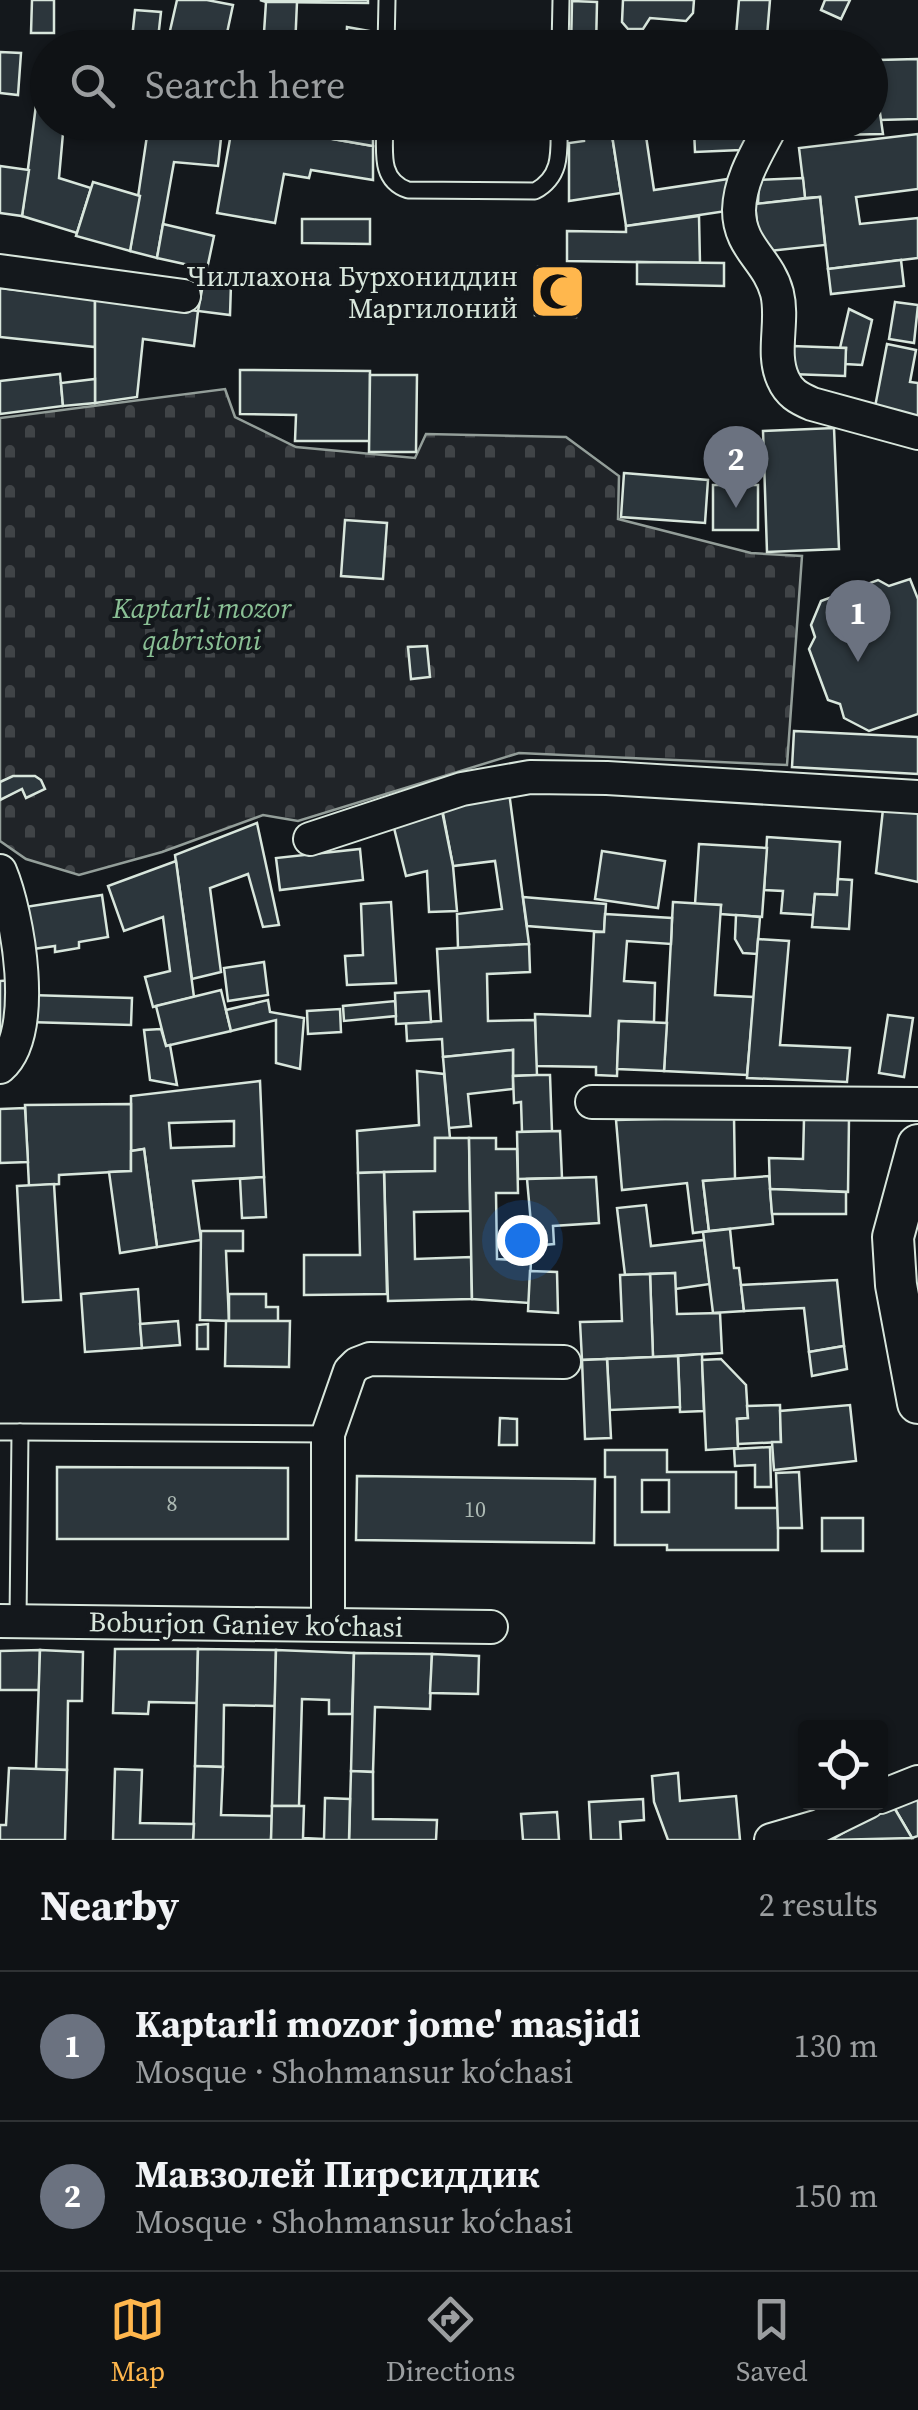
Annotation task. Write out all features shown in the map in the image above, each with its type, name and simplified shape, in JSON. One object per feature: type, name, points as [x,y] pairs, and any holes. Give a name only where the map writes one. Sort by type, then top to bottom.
[{"type":"street","points":[[764,140],[746,174],[740,210],[745,242],[762,262],[780,305],[778,359],[784,382],[797,398],[812,404],[918,433]]},
{"type":"street","points":[[0,271],[184,296]]},
{"type":"street","points":[[310,839],[462,790],[530,777],[918,797]]},
{"type":"street","points":[[0,1067],[16,1048],[18,1031],[20,947],[6,885]]},
{"type":"street","points":[[592,1102],[918,1104]]},
{"type":"street","points":[[918,1144],[893,1237],[896,1285],[918,1403]]},
{"type":"street","points":[[328,1624],[328,1434],[350,1371],[370,1359],[564,1362]]},
{"type":"street","name":"Boburjon Ganiev koʻchasi","points":[[9,1621],[491,1627]]},
{"type":"street","points":[[888,1794],[918,1782]]},
{"type":"street","points":[[771,1840],[819,1826],[852,1810]]},
{"type":"lane","points":[[386,30],[387,0]]},
{"type":"lane","points":[[560,0],[560,30]]},
{"type":"lane","points":[[385,140],[386,168],[399,187],[535,191],[549,182],[557,168],[558,140]]},
{"type":"lane","points":[[0,1432],[328,1434]]},
{"type":"lane","points":[[9,1621],[20,1432]]},
{"type":"green space","name":"Kaptarli mozor qabristoni","points":[[225,389],[235,417],[296,447],[415,458],[426,434],[566,437],[619,476],[618,519],[751,553],[802,556],[787,765],[519,753],[298,821],[263,815],[162,852],[79,875],[26,859],[0,841],[0,418]]},
{"type":"building","points":[[32,0],[54,0],[54,30],[31,30]]},
{"type":"building","points":[[177,0],[233,5],[228,30],[170,30]]},
{"type":"building","points":[[260,0],[368,0],[368,3],[266,2]]},
{"type":"building","points":[[623,0],[694,0],[693,13],[686,21],[650,18],[643,29],[628,29],[622,22]]},
{"type":"building","points":[[739,0],[770,0],[768,30],[736,30]]},
{"type":"building","points":[[825,0],[850,0],[841,19],[821,10]]},
{"type":"building","points":[[572,1],[597,2],[596,30],[571,30]]},
{"type":"building","points":[[266,2],[297,2],[296,30],[264,30]]},
{"type":"building","points":[[135,10],[161,12],[159,30],[133,30]]},
{"type":"building","points":[[0,52],[21,53],[18,95],[0,93]]},
{"type":"building","points":[[918,59],[918,119],[888,120],[888,60]]},
{"type":"building","points":[[918,134],[918,189],[856,197],[860,224],[918,218],[918,258],[828,269],[820,197],[805,198],[799,148]]},
{"type":"building","points":[[32,140],[62,140],[59,178],[91,188],[77,233],[22,216]]},
{"type":"building","points":[[146,140],[221,140],[218,166],[174,162],[157,258],[130,251]]},
{"type":"building","points":[[230,140],[338,140],[373,146],[373,180],[311,170],[309,178],[284,174],[275,223],[217,213]]},
{"type":"building","points":[[339,140],[373,140],[373,146]]},
{"type":"building","points":[[613,140],[621,193],[569,201],[569,143]]},
{"type":"building","points":[[613,140],[647,140],[654,190],[728,179],[733,210],[626,226]]},
{"type":"building","points":[[694,140],[746,140],[741,150],[695,152]]},
{"type":"building","points":[[0,166],[29,170],[22,216],[0,213]]},
{"type":"building","points":[[803,178],[805,198],[758,204],[759,180]]},
{"type":"building","points":[[93,182],[140,196],[130,251],[76,236]]},
{"type":"building","points":[[820,197],[825,245],[760,252],[755,204]]},
{"type":"building","points":[[699,216],[700,263],[567,261],[567,231],[626,232],[626,226]]},
{"type":"building","points":[[302,219],[370,219],[370,244],[302,243]]},
{"type":"building","points":[[163,224],[214,236],[207,269],[157,258]]},
{"type":"building","points":[[901,260],[904,286],[831,294],[828,269]]},
{"type":"building","points":[[637,262],[724,263],[724,286],[637,284]]},
{"type":"building","name":"Чиллахона Бурхониддин Маргилоний","points":[[538,267],[579,269],[576,317],[535,315]]},
{"type":"building","points":[[204,279],[231,284],[230,315],[198,311]]},
{"type":"building","points":[[0,288],[95,299],[95,347],[0,337]]},
{"type":"building","points":[[95,299],[198,311],[194,346],[143,339],[137,397],[95,403]]},
{"type":"building","points":[[895,302],[918,305],[914,343],[889,339]]},
{"type":"building","points":[[849,309],[872,320],[862,365],[845,364],[846,348],[840,348]]},
{"type":"building","points":[[887,344],[916,350],[910,382],[918,383],[918,416],[875,407]]},
{"type":"building","points":[[792,346],[846,348],[845,376],[791,374]]},
{"type":"building","points":[[240,370],[370,371],[370,441],[295,441],[296,415],[240,414]]},
{"type":"building","points":[[60,374],[63,406],[0,414],[0,381]]},
{"type":"building","points":[[370,375],[417,375],[416,452],[369,452]]},
{"type":"building","points":[[95,379],[95,403],[63,406],[61,383]]},
{"type":"building","points":[[834,428],[839,549],[767,552],[763,431]]},
{"type":"building","points":[[624,473],[708,480],[705,523],[621,517]]},
{"type":"building","points":[[713,485],[758,485],[758,530],[713,530]]},
{"type":"building","points":[[345,520],[387,523],[383,579],[341,576]]},
{"type":"building","points":[[910,579],[918,599],[918,714],[869,731],[844,718],[840,704],[828,700],[809,649],[815,637],[811,625],[821,601],[878,580],[889,586]]},
{"type":"building","points":[[427,646],[430,677],[411,679],[408,647]]},
{"type":"building","points":[[794,731],[918,737],[918,774],[792,767]]},
{"type":"building","points":[[13,776],[35,776],[45,789],[26,798],[22,789],[0,800],[0,782]]},
{"type":"building","points":[[509,792],[529,944],[458,948],[457,914],[502,909],[495,861],[453,866],[441,803]]},
{"type":"building","points":[[884,800],[918,806],[918,882],[876,873]]},
{"type":"building","points":[[442,811],[457,911],[429,912],[427,871],[406,876],[393,824]]},
{"type":"building","points":[[257,823],[279,925],[263,927],[248,874],[210,888],[221,972],[192,979],[175,855]]},
{"type":"building","points":[[767,837],[840,842],[837,895],[815,894],[813,915],[781,913],[783,891],[764,890]]},
{"type":"building","points":[[699,844],[767,848],[762,917],[720,914],[721,905],[695,904]]},
{"type":"building","points":[[360,849],[363,880],[280,890],[276,858]]},
{"type":"building","points":[[602,851],[665,861],[658,908],[595,899]]},
{"type":"building","points":[[176,861],[194,997],[153,1007],[145,977],[170,971],[163,917],[124,931],[108,886]]},
{"type":"building","points":[[838,879],[852,880],[849,929],[812,927],[815,894],[837,895]]},
{"type":"building","points":[[102,895],[108,937],[79,942],[79,948],[55,952],[55,946],[26,950],[19,908]]},
{"type":"building","points":[[523,897],[606,904],[604,932],[527,926]]},
{"type":"building","points":[[391,902],[396,983],[347,985],[345,956],[363,955],[361,904]]},
{"type":"building","points":[[673,902],[721,905],[715,995],[754,997],[747,1075],[664,1071]]},
{"type":"building","points":[[605,914],[672,918],[671,944],[627,941],[624,981],[655,983],[654,1022],[619,1021],[617,1076],[596,1075],[596,1067],[536,1066],[535,1014],[590,1016],[594,932],[604,932]]},
{"type":"building","points":[[736,915],[760,917],[757,954],[743,953],[735,939]]},
{"type":"building","points":[[758,939],[789,941],[780,1045],[850,1048],[847,1082],[747,1078]]},
{"type":"building","points":[[529,944],[530,972],[487,974],[488,1021],[535,1020],[537,1075],[513,1076],[513,1050],[443,1057],[442,1039],[407,1041],[406,1023],[441,1021],[437,949]]},
{"type":"building","points":[[264,962],[268,995],[228,1001],[224,968]]},
{"type":"building","points":[[12,980],[16,1029],[0,1031],[0,981]]},
{"type":"building","points":[[221,990],[231,1031],[166,1046],[156,1006]]},
{"type":"building","points":[[429,991],[431,1022],[396,1024],[395,993]]},
{"type":"building","points":[[29,995],[132,998],[131,1025],[28,1022]]},
{"type":"building","points":[[268,1000],[270,1012],[304,1018],[300,1069],[276,1063],[276,1020],[231,1031],[226,1010]]},
{"type":"building","points":[[395,1001],[396,1016],[344,1021],[343,1006]]},
{"type":"building","points":[[340,1009],[341,1032],[308,1034],[307,1011]]},
{"type":"building","points":[[888,1015],[913,1018],[904,1077],[879,1073]]},
{"type":"building","points":[[619,1021],[667,1023],[664,1071],[617,1069]]},
{"type":"building","points":[[161,1029],[166,1046],[170,1045],[177,1085],[150,1080],[144,1030]]},
{"type":"building","points":[[513,1050],[513,1089],[468,1094],[471,1126],[449,1128],[443,1057]]},
{"type":"building","points":[[417,1071],[444,1074],[450,1138],[435,1138],[435,1171],[358,1173],[357,1131],[419,1125]]},
{"type":"building","points":[[550,1075],[552,1131],[522,1132],[521,1102],[514,1103],[513,1076]]},
{"type":"building","points":[[260,1081],[264,1177],[193,1181],[201,1240],[157,1247],[144,1149],[131,1151],[131,1096]],"holes":[[[234,1121],[234,1146],[171,1148],[169,1123]]]},
{"type":"building","points":[[131,1104],[131,1171],[59,1175],[59,1184],[29,1186],[25,1105]]},
{"type":"building","points":[[25,1108],[28,1162],[0,1163],[0,1109]]},
{"type":"building","points":[[734,1117],[735,1179],[703,1181],[709,1231],[693,1233],[687,1183],[622,1190],[616,1120]]},
{"type":"building","points":[[849,1118],[848,1192],[770,1189],[769,1158],[803,1159],[804,1119]]},
{"type":"building","points":[[560,1131],[562,1178],[518,1179],[517,1132]]},
{"type":"building","points":[[435,1138],[469,1138],[470,1211],[414,1212],[415,1259],[471,1257],[472,1299],[388,1301],[384,1172],[435,1171]]},
{"type":"building","points":[[469,1138],[496,1138],[496,1149],[517,1149],[518,1193],[496,1193],[497,1259],[531,1261],[529,1303],[472,1299]]},
{"type":"building","points":[[144,1149],[157,1247],[120,1253],[109,1172],[131,1171],[131,1151]]},
{"type":"building","points":[[384,1172],[387,1294],[304,1295],[304,1255],[360,1255],[358,1173]]},
{"type":"building","points":[[769,1176],[773,1224],[709,1231],[703,1181]]},
{"type":"building","points":[[264,1177],[266,1217],[242,1218],[240,1179]]},
{"type":"building","points":[[596,1177],[599,1223],[553,1226],[554,1244],[533,1246],[527,1179]]},
{"type":"building","points":[[54,1184],[61,1300],[23,1302],[17,1186]]},
{"type":"building","points":[[770,1189],[846,1192],[846,1214],[772,1214]]},
{"type":"building","points":[[646,1205],[651,1246],[704,1240],[710,1284],[675,1289],[675,1273],[625,1275],[617,1208]]},
{"type":"building","points":[[730,1229],[744,1311],[713,1313],[703,1232]]},
{"type":"building","points":[[201,1231],[243,1231],[243,1251],[226,1251],[229,1321],[200,1320]]},
{"type":"building","points":[[530,1271],[557,1272],[558,1313],[528,1311]]},
{"type":"building","points":[[675,1273],[677,1314],[720,1313],[722,1353],[653,1357],[650,1274]]},
{"type":"building","points":[[650,1274],[653,1357],[582,1360],[580,1322],[622,1321],[620,1275]]},
{"type":"building","points":[[837,1280],[844,1346],[809,1352],[804,1308],[744,1311],[741,1285]]},
{"type":"building","points":[[138,1289],[142,1348],[85,1352],[81,1294]]},
{"type":"building","points":[[229,1294],[266,1294],[266,1307],[278,1307],[278,1321],[229,1321]]},
{"type":"building","points":[[178,1321],[180,1345],[142,1348],[140,1324]]},
{"type":"building","points":[[226,1321],[290,1321],[289,1367],[225,1366]]},
{"type":"building","points":[[208,1324],[208,1349],[197,1349],[197,1325]]},
{"type":"building","points":[[844,1346],[847,1369],[812,1376],[809,1352]]},
{"type":"building","points":[[702,1354],[704,1411],[680,1412],[678,1356]]},
{"type":"building","points":[[678,1356],[680,1407],[610,1410],[607,1359]]},
{"type":"building","points":[[607,1359],[611,1438],[585,1439],[582,1360]]},
{"type":"building","points":[[721,1359],[746,1385],[748,1418],[737,1419],[738,1448],[706,1450],[702,1360]]},
{"type":"building","points":[[780,1405],[781,1442],[738,1444],[737,1419],[748,1418],[747,1406]]},
{"type":"building","points":[[850,1405],[856,1461],[774,1470],[772,1442],[781,1442],[780,1411]]},
{"type":"building","points":[[500,1418],[517,1419],[517,1445],[499,1445]]},
{"type":"building","points":[[770,1447],[771,1487],[755,1487],[755,1465],[735,1466],[734,1449]]},
{"type":"building","points":[[605,1450],[667,1450],[667,1472],[736,1472],[736,1508],[778,1508],[778,1550],[667,1550],[667,1545],[615,1545],[615,1477],[605,1477]],"holes":[[[642,1480],[669,1480],[669,1512],[642,1512]]]},
{"type":"building","points":[[57,1467],[288,1468],[288,1539],[57,1539]]},
{"type":"building","points":[[799,1472],[802,1528],[778,1528],[776,1473]]},
{"type":"building","points":[[357,1476],[595,1479],[594,1543],[356,1540]]},
{"type":"building","points":[[822,1518],[863,1518],[863,1551],[822,1551]]},
{"type":"building","points":[[115,1649],[198,1649],[197,1703],[149,1702],[148,1714],[113,1713]]},
{"type":"building","points":[[198,1649],[276,1650],[275,1706],[224,1705],[223,1767],[195,1766]]},
{"type":"building","points":[[40,1650],[39,1690],[0,1690],[0,1651]]},
{"type":"building","points":[[40,1650],[83,1652],[82,1701],[68,1701],[67,1770],[36,1769]]},
{"type":"building","points":[[276,1650],[354,1653],[352,1714],[329,1714],[329,1700],[302,1699],[299,1806],[272,1806]]},
{"type":"building","points":[[354,1653],[432,1654],[430,1709],[375,1707],[373,1772],[351,1771]]},
{"type":"building","points":[[432,1654],[479,1656],[478,1694],[430,1693]]},
{"type":"building","points":[[195,1766],[223,1767],[221,1815],[272,1816],[271,1840],[193,1840]]},
{"type":"building","points":[[9,1768],[67,1770],[65,1840],[0,1840],[0,1825],[6,1825]]},
{"type":"building","points":[[115,1769],[142,1770],[140,1823],[194,1824],[193,1840],[113,1840]]},
{"type":"building","points":[[351,1771],[373,1772],[373,1819],[437,1820],[436,1840],[349,1840]]},
{"type":"building","points":[[678,1773],[680,1801],[736,1796],[740,1840],[668,1840],[654,1802],[652,1776]]},
{"type":"building","points":[[918,1795],[918,1836],[912,1838],[892,1804]]},
{"type":"building","points":[[325,1798],[350,1799],[349,1840],[271,1840],[272,1806],[304,1806],[303,1838],[324,1839]]},
{"type":"building","points":[[643,1799],[644,1820],[620,1822],[621,1840],[591,1840],[589,1802]]},
{"type":"building","points":[[892,1804],[912,1838],[831,1840],[888,1810]]},
{"type":"building","points":[[557,1812],[559,1840],[523,1840],[521,1814]]},
{"type":"place","name":"Чиллахона Бурхониддин Маргилоний","points":[[557,292]]},
{"type":"place","name":"Мавзолей Пирсиддик","points":[[736,508]]},
{"type":"place","name":"Kaptarli mozor jome' masjidi","points":[[858,662]]}]
